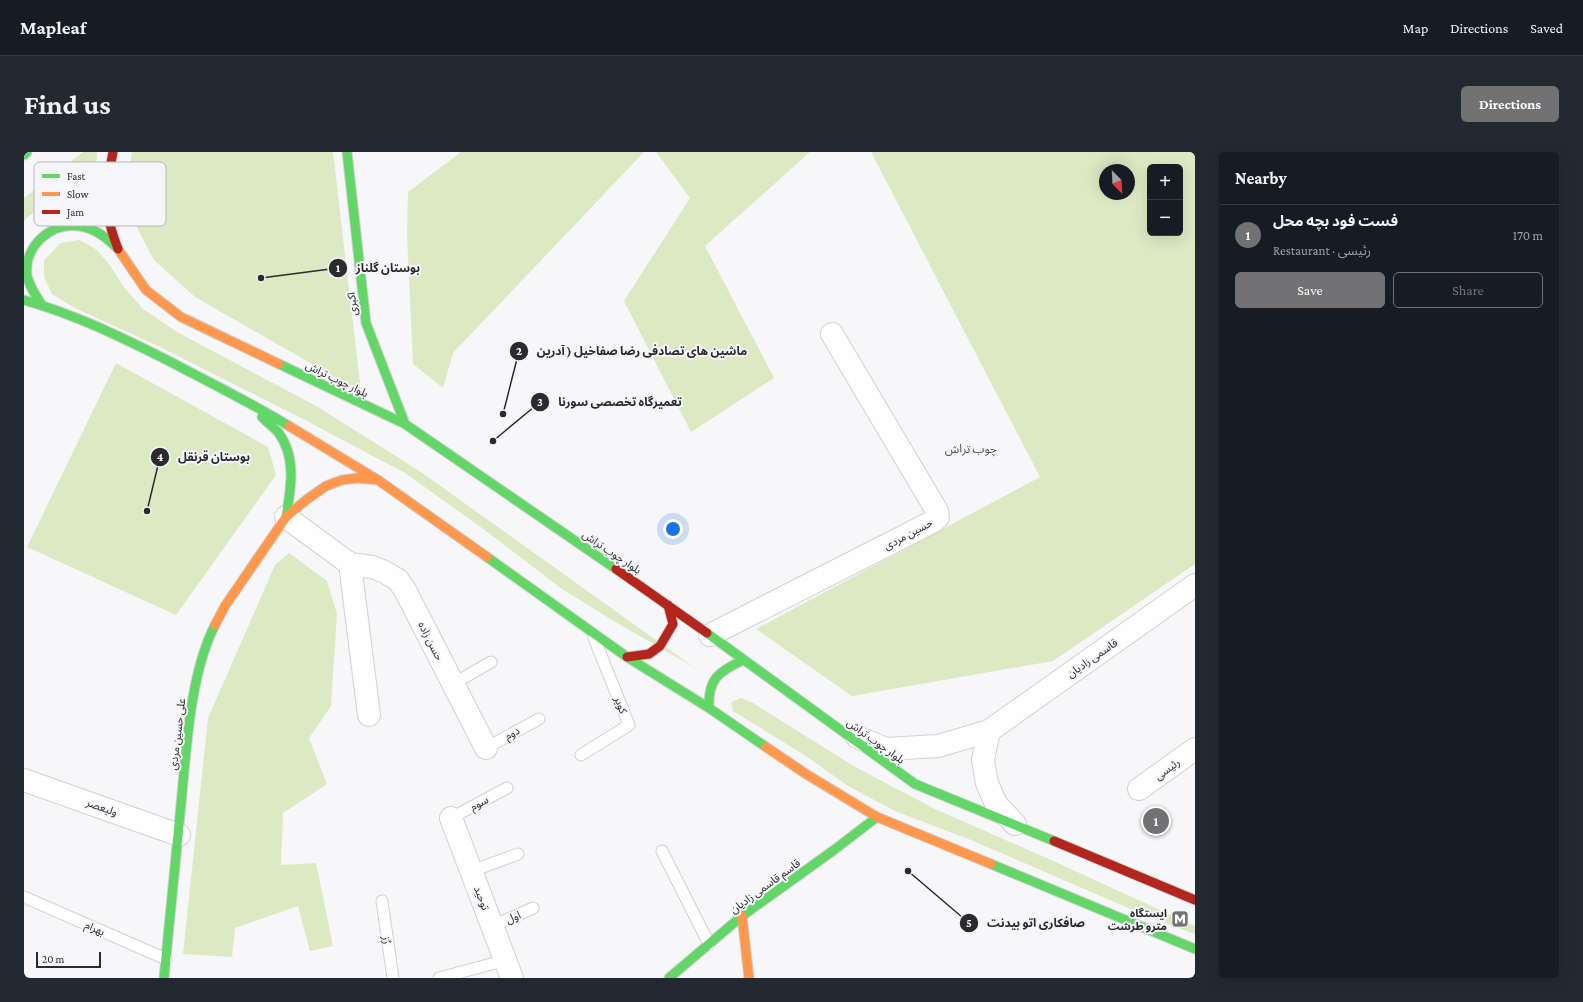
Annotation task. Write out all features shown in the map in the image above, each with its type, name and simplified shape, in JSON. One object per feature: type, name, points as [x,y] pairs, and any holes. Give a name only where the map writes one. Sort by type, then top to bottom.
[{"type":"main road","points":[[24,155],[28,152]]},
{"type":"main road","name":"بلوار چوب‌ تراش","points":[[111,162],[113,152]]},
{"type":"main road","name":"اکبری","points":[[347,152],[366,323],[405,424]]},
{"type":"main road","points":[[42,305],[29,281],[26,270],[31,247],[50,230],[61,226],[78,226],[96,231],[118,249]]},
{"type":"main road","name":"بلوار چوب‌ تراش","points":[[110,226],[118,249],[146,290],[181,317],[405,424],[668,605],[915,784],[1015,824],[1195,900]]},
{"type":"main road","points":[[24,300],[42,305],[98,326],[248,402],[378,480],[627,657],[709,708],[806,774],[877,817],[1195,949]]},
{"type":"main road","name":"علی حسین مردی","points":[[248,402],[278,433],[287,451],[292,476],[286,517]]},
{"type":"main road","name":"علی حسین مردی","points":[[164,978],[186,753],[195,688],[202,656],[213,629],[225,606],[286,517],[326,486],[342,480],[378,480]]},
{"type":"main road","points":[[627,657],[649,654],[660,646],[673,624],[668,605]]},
{"type":"main road","points":[[709,708],[709,692],[713,681],[728,667],[744,660]]},
{"type":"main road","name":"قاسم قاسمی زادیان","points":[[669,978],[742,916],[877,817]]},
{"type":"main road","points":[[742,916],[749,978]]},
{"type":"street","name":"حسین مردی","points":[[710,636],[934,521],[938,517],[937,511],[832,334]]},
{"type":"street","name":"حسن زاده","points":[[286,517],[350,564],[372,567],[385,572],[398,580],[405,590],[486,748]]},
{"type":"street","points":[[350,564],[369,715]]},
{"type":"street","name":"قاسمی زادیان","points":[[845,732],[886,749],[938,746],[989,731],[1195,585]]},
{"type":"street","points":[[989,731],[983,760],[987,783],[996,804],[1015,824]]},
{"type":"street","name":"رئیسی","points":[[1139,789],[1195,749]]},
{"type":"street","name":"ولیعصر","points":[[24,780],[179,835]]},
{"type":"street","name":"توحید","points":[[451,818],[509,969]]},
{"type":"lane","name":"کویر","points":[[581,755],[629,725],[592,632]]},
{"type":"lane","points":[[453,684],[491,662]]},
{"type":"lane","name":"دوم","points":[[486,748],[539,718]]},
{"type":"lane","name":"سوم","points":[[451,818],[507,788]]},
{"type":"lane","points":[[662,851],[709,944]]},
{"type":"lane","points":[[472,871],[518,854]]},
{"type":"lane","name":"بهرام","points":[[24,897],[166,959]]},
{"type":"lane","name":"رُز","points":[[382,901],[393,978]]},
{"type":"lane","name":"اول","points":[[493,926],[533,908]]},
{"type":"lane","points":[[439,978],[509,969]]},
{"type":"green space","points":[[83,152],[97,152],[96,162],[70,162]]},
{"type":"green space","points":[[132,152],[333,152],[361,392],[195,297],[154,260],[136,226],[166,226],[166,162],[130,162]]},
{"type":"green space","points":[[461,152],[644,152],[453,353],[443,388],[413,364],[407,234],[408,192]]},
{"type":"green space","points":[[656,152],[810,152],[705,246],[774,378],[691,432],[624,301],[690,198]]},
{"type":"green space","points":[[871,152],[1195,152],[1195,564],[1053,661],[852,696],[756,629],[1040,477]]},
{"type":"green space","points":[[34,190],[34,212],[24,221],[24,198]]},
{"type":"green space","points":[[80,240],[97,250],[109,264],[123,286],[143,309],[177,332],[318,407],[421,472],[695,668],[562,589],[482,528],[405,473],[305,420],[156,345],[75,308],[52,294],[44,277],[44,260],[61,243]]},
{"type":"green space","points":[[116,363],[268,447],[276,475],[176,615],[27,547]]},
{"type":"green space","points":[[289,553],[327,581],[337,614],[331,706],[309,738],[327,784],[283,813],[281,865],[316,863],[333,946],[310,951],[298,906],[235,928],[232,957],[183,954],[208,718],[275,565]]},
{"type":"green space","points":[[741,698],[753,703],[857,768],[935,809],[1195,926],[1195,934],[1156,920],[971,840],[897,812],[848,786],[806,756],[733,711],[731,702]]},
{"type":"traffic: fast","points":[[24,155],[27,152]]},
{"type":"traffic: fast","points":[[347,152],[366,323],[405,424]]},
{"type":"traffic: fast","points":[[42,305],[28,279],[27,264],[35,245],[50,232],[69,226],[85,227],[100,234],[118,249]]},
{"type":"traffic: fast","points":[[24,300],[61,312],[131,342],[227,391],[289,426]]},
{"type":"traffic: fast","points":[[279,364],[405,424],[616,569]]},
{"type":"traffic: fast","points":[[262,417],[278,432],[288,452],[291,484],[286,517]]},
{"type":"traffic: fast","points":[[487,557],[627,657],[709,708],[766,747]]},
{"type":"traffic: fast","points":[[164,978],[191,707],[200,664],[215,625]]},
{"type":"traffic: fast","points":[[707,633],[915,784],[1054,841]]},
{"type":"traffic: fast","points":[[709,708],[710,690],[716,678],[727,668],[743,660]]},
{"type":"traffic: fast","points":[[669,978],[742,916],[877,817]]},
{"type":"traffic: fast","points":[[991,864],[1195,949]]},
{"type":"traffic: slow","points":[[118,249],[146,290],[181,317],[279,364]]},
{"type":"traffic: slow","points":[[289,426],[378,480],[487,557]]},
{"type":"traffic: slow","points":[[215,625],[225,606],[286,517],[326,486],[342,480],[358,478],[377,480]]},
{"type":"traffic: slow","points":[[766,747],[806,774],[877,817],[991,864]]},
{"type":"traffic: slow","points":[[742,916],[749,978]]},
{"type":"traffic: jam","points":[[111,162],[113,152]]},
{"type":"traffic: jam","points":[[111,226],[118,249]]},
{"type":"traffic: jam","points":[[616,569],[707,633]]},
{"type":"traffic: jam","points":[[627,657],[649,654],[660,646],[673,624],[668,605]]},
{"type":"traffic: jam","points":[[1054,841],[1195,900]]},
{"type":"place","name":"بوستان گلناز","points":[[261,278]]},
{"type":"place","name":"ماشین های تصادفی رضا صفاخیل ( آدرین","points":[[503,414]]},
{"type":"place","name":"تعمیرگاه تخصصی سورنا","points":[[493,441]]},
{"type":"place","name":"بوستان قرنقل","points":[[147,511]]},
{"type":"place","name":"فست فود بچه محل","points":[[1156,821]]},
{"type":"place","name":"صافکاری اتو بیدنت","points":[[908,871]]},
{"type":"place","name":"ایستگاه مترو طرشت","points":[[1180,919]]},
{"type":"district","name":"چوب تراش","points":[[971,449]]}]
